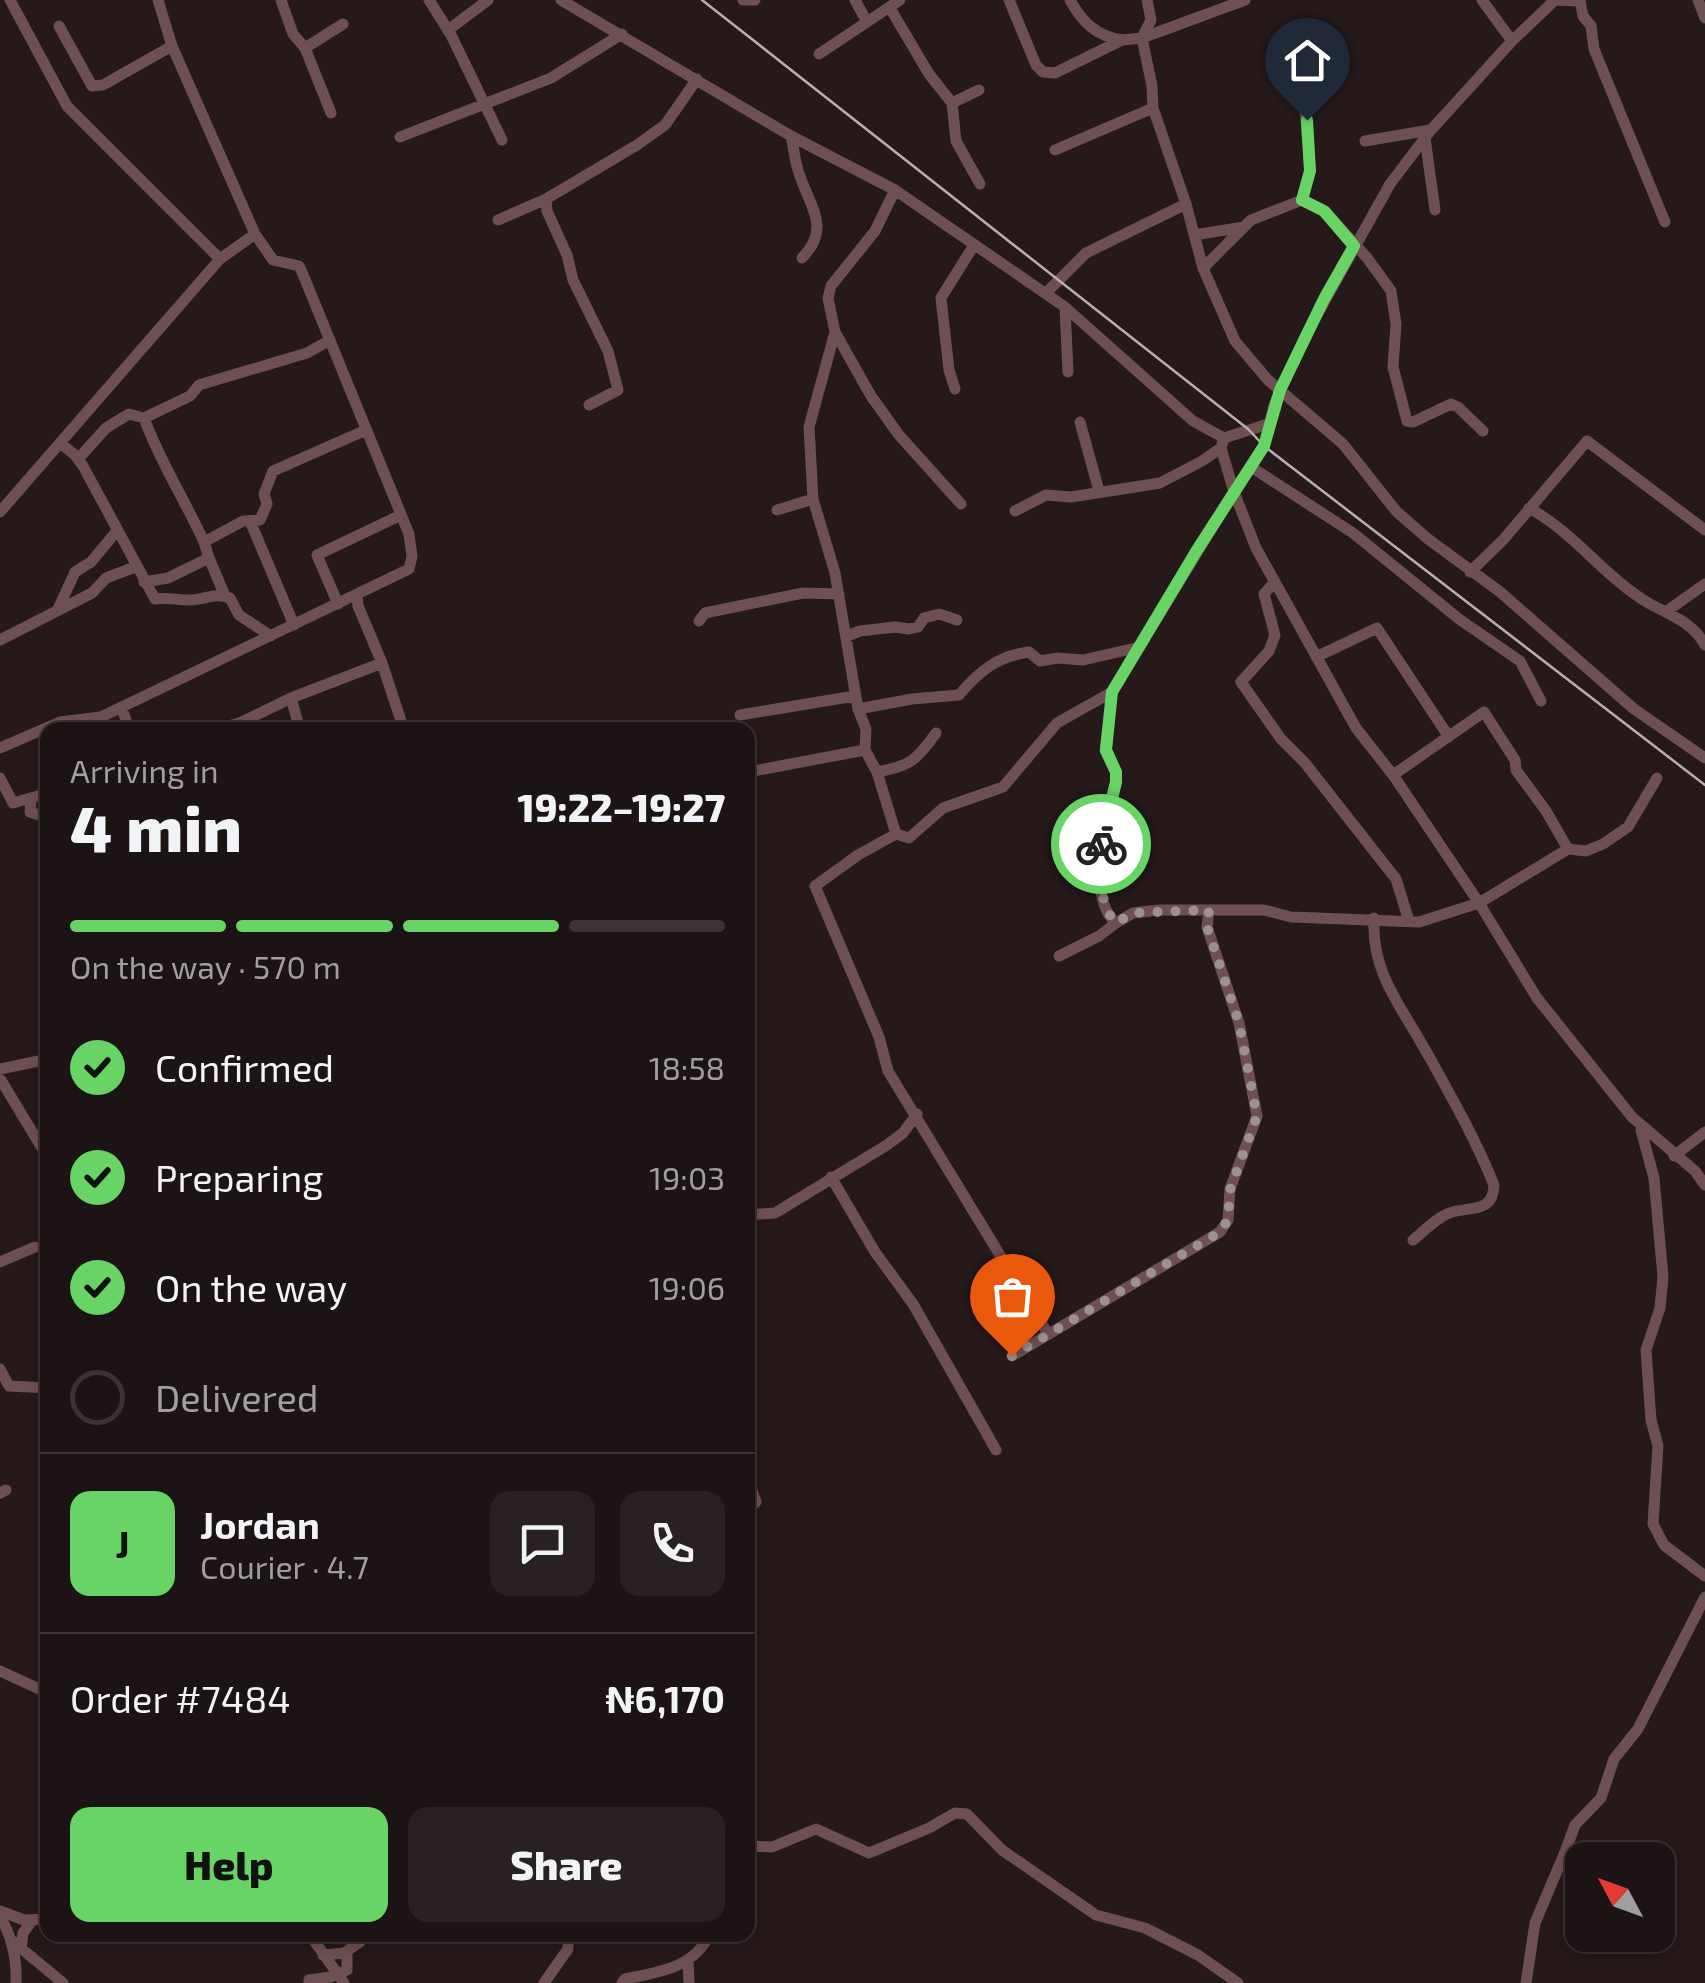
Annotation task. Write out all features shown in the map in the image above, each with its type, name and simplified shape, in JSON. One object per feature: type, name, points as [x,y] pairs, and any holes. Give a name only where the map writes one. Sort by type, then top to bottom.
[{"type":"street","points":[[10,0],[67,106],[220,259]]},
{"type":"street","points":[[60,722],[101,717],[409,570],[412,556],[409,534],[299,266],[272,260],[255,234],[172,46],[158,0]]},
{"type":"street","points":[[281,0],[330,113]]},
{"type":"street","points":[[429,0],[502,140]]},
{"type":"street","points":[[448,30],[488,0]]},
{"type":"street","points":[[560,0],[791,136],[895,190],[1066,307],[1193,421],[1223,443],[1248,532],[1356,728],[1393,775],[1479,903],[1537,998],[1640,1125],[1705,1185]]},
{"type":"street","points":[[742,0],[755,0]]},
{"type":"street","points":[[856,0],[866,20]]},
{"type":"street","points":[[1010,0],[1036,65],[1043,72],[1055,73],[1122,40]]},
{"type":"street","points":[[1070,0],[1086,25],[1104,37],[1122,40],[1142,38],[1246,0]]},
{"type":"street","points":[[1147,0],[1151,20],[1142,38],[1153,108],[1203,268],[1235,341],[1280,390],[1343,444],[1396,510],[1499,591],[1634,709],[1705,758]]},
{"type":"street","points":[[1482,0],[1512,41]]},
{"type":"street","points":[[1116,923],[1105,902],[1099,854],[1116,782],[1106,750],[1112,692],[1264,446],[1280,390],[1324,299],[1390,184],[1428,134],[1512,41],[1556,0],[1580,1],[1583,16],[1591,26],[1594,49],[1664,222]]},
{"type":"street","points":[[1698,0],[1705,18]]},
{"type":"street","points":[[818,54],[896,4],[929,74],[952,103],[956,142],[980,184]]},
{"type":"street","points":[[305,48],[343,24]]},
{"type":"street","points":[[59,26],[92,86],[103,85],[172,46]]},
{"type":"street","points":[[400,136],[552,78],[622,34]]},
{"type":"street","points":[[498,220],[546,198],[637,145],[665,124],[697,79]]},
{"type":"street","points":[[952,103],[979,90]]},
{"type":"street","points":[[1302,200],[1310,171],[1304,96]]},
{"type":"street","points":[[1055,150],[1153,108]]},
{"type":"street","points":[[1365,142],[1428,134]]},
{"type":"street","points":[[1428,134],[1435,210]]},
{"type":"street","points":[[791,136],[798,174],[817,222],[818,236],[802,258]]},
{"type":"street","points":[[895,190],[875,231],[831,286],[828,298],[834,332],[898,434],[961,504]]},
{"type":"street","points":[[546,198],[547,211],[568,254],[573,280],[608,351],[618,390],[589,406]]},
{"type":"street","points":[[1203,268],[1250,220],[1302,200],[1324,211],[1390,291],[1396,324],[1392,367],[1407,421],[1413,422],[1451,404],[1483,431]]},
{"type":"street","points":[[1046,292],[1086,254],[1186,204]]},
{"type":"street","points":[[1194,235],[1244,228]]},
{"type":"street","points":[[0,512],[220,259],[255,234]]},
{"type":"street","points":[[956,389],[949,370],[942,298],[974,244]]},
{"type":"street","points":[[1066,307],[1068,372]]},
{"type":"street","points":[[834,332],[809,427],[814,499],[839,594],[857,703],[866,729],[864,750],[876,772],[896,834]]},
{"type":"street","points":[[78,459],[106,428],[129,414],[144,418],[190,396],[199,385],[307,353],[330,340]]},
{"type":"street","points":[[144,418],[170,480],[187,503],[225,596]]},
{"type":"street","points":[[1080,422],[1099,491]]},
{"type":"street","points":[[1015,511],[1046,495],[1071,497],[1160,483],[1223,443],[1268,424]]},
{"type":"street","points":[[204,542],[242,521],[260,520],[273,471],[366,430]]},
{"type":"street","points":[[1470,572],[1503,540],[1587,441],[1705,530]]},
{"type":"street","points":[[60,443],[78,459],[154,599],[169,596],[189,600],[217,593],[230,598],[239,616],[271,636]]},
{"type":"street","points":[[1251,468],[1354,534],[1520,661],[1541,701]]},
{"type":"street","points":[[778,510],[814,499]]},
{"type":"street","points":[[1529,508],[1563,531],[1622,586],[1687,624],[1705,644]]},
{"type":"street","points":[[338,604],[317,555],[401,515]]},
{"type":"street","points":[[250,521],[294,625]]},
{"type":"street","points":[[58,610],[75,572],[90,562],[116,532]]},
{"type":"street","points":[[144,582],[168,578],[210,558]]},
{"type":"street","points":[[0,640],[92,593],[106,578],[135,567]]},
{"type":"street","points":[[1274,583],[1264,594],[1264,602],[1275,635],[1268,651],[1241,682],[1281,739],[1396,880],[1409,921]]},
{"type":"street","points":[[1667,611],[1705,584]]},
{"type":"street","points":[[699,621],[705,612],[803,593],[839,594]]},
{"type":"street","points":[[358,595],[358,606],[401,722]]},
{"type":"street","points":[[847,636],[860,631],[918,627],[924,618],[939,614],[956,620]]},
{"type":"street","points":[[1316,657],[1377,628],[1449,738]]},
{"type":"street","points":[[740,715],[959,696],[994,661],[1007,655],[1029,652],[1040,662],[1058,658],[1082,660],[1140,647]]},
{"type":"street","points":[[242,722],[382,663]]},
{"type":"street","points":[[1048,1334],[888,1071],[872,1019],[815,886],[896,834],[909,838],[943,808],[1003,787],[1057,724],[1112,692]]},
{"type":"street","points":[[292,698],[298,722]]},
{"type":"street","points":[[122,707],[127,722]]},
{"type":"street","points":[[1393,775],[1484,712],[1568,850]]},
{"type":"street","points":[[0,748],[40,731]]},
{"type":"street","points":[[876,772],[904,767],[919,757],[936,734]]},
{"type":"street","points":[[755,771],[864,750]]},
{"type":"street","points":[[0,778],[13,804],[40,797]]},
{"type":"street","points":[[1059,956],[1133,913],[1264,910],[1291,917],[1418,922],[1479,903],[1568,850],[1586,851],[1617,836],[1628,827],[1656,778]]},
{"type":"street","points":[[31,801],[30,812],[40,815]]},
{"type":"street","points":[[1012,1356],[1220,1232],[1228,1220],[1230,1190],[1257,1116],[1239,1023],[1207,927],[1209,910]]},
{"type":"street","points":[[1374,918],[1377,950],[1391,996],[1425,1048],[1494,1185],[1494,1195],[1487,1204],[1478,1210],[1450,1212],[1412,1240]]},
{"type":"street","points":[[0,1069],[40,1061]]},
{"type":"street","points":[[0,1079],[40,1136]]},
{"type":"street","points":[[755,1214],[775,1213],[887,1145],[903,1133],[916,1114]]},
{"type":"street","points":[[1640,1125],[1654,1178],[1663,1277],[1660,1308],[1646,1350],[1651,1420],[1658,1446],[1654,1524],[1664,1544],[1705,1576]]},
{"type":"street","points":[[1674,1156],[1705,1132]]},
{"type":"street","points":[[831,1176],[875,1252],[914,1304],[996,1450]]},
{"type":"street","points":[[0,1262],[35,1246]]},
{"type":"street","points":[[0,1369],[9,1386],[40,1388]]},
{"type":"street","points":[[1526,1983],[1534,1923],[1566,1852],[1567,1840],[1575,1824],[1601,1798],[1614,1760],[1638,1729],[1705,1596]]},
{"type":"street","points":[[0,1671],[40,1688]]},
{"type":"street","points":[[755,1846],[772,1847],[816,1829],[869,1853],[955,1813],[967,1814],[1002,1850],[1096,1915],[1145,1928],[1198,1955],[1238,1983]]},
{"type":"street","points":[[0,1914],[40,1920]]},
{"type":"street","points":[[0,1914],[16,1945],[63,1983]]},
{"type":"street","points":[[16,1983],[16,1945],[32,1920]]},
{"type":"street","points":[[315,1942],[340,1979]]},
{"type":"street","points":[[323,1954],[347,1952],[360,1942]]},
{"type":"street","points":[[544,1983],[568,1949],[568,1942]]},
{"type":"street","points":[[622,1983],[688,1960],[706,1942]]},
{"type":"street","points":[[340,1979],[347,1970],[347,1952]]},
{"type":"street","points":[[688,1960],[689,1983]]},
{"type":"street","points":[[308,1983],[340,1979]]},
{"type":"railway","points":[[702,0],[1248,429],[1264,446],[1705,785]]},
{"type":"way so far","points":[[1012,1356],[1220,1232],[1228,1220],[1230,1190],[1257,1116],[1239,1023],[1209,937],[1209,910],[1133,913],[1116,923],[1105,902],[1101,844]]},
{"type":"route","points":[[1101,844],[1116,782],[1106,750],[1112,692],[1264,446],[1280,390],[1354,246],[1324,211],[1302,200],[1310,171],[1307,120]]}]
